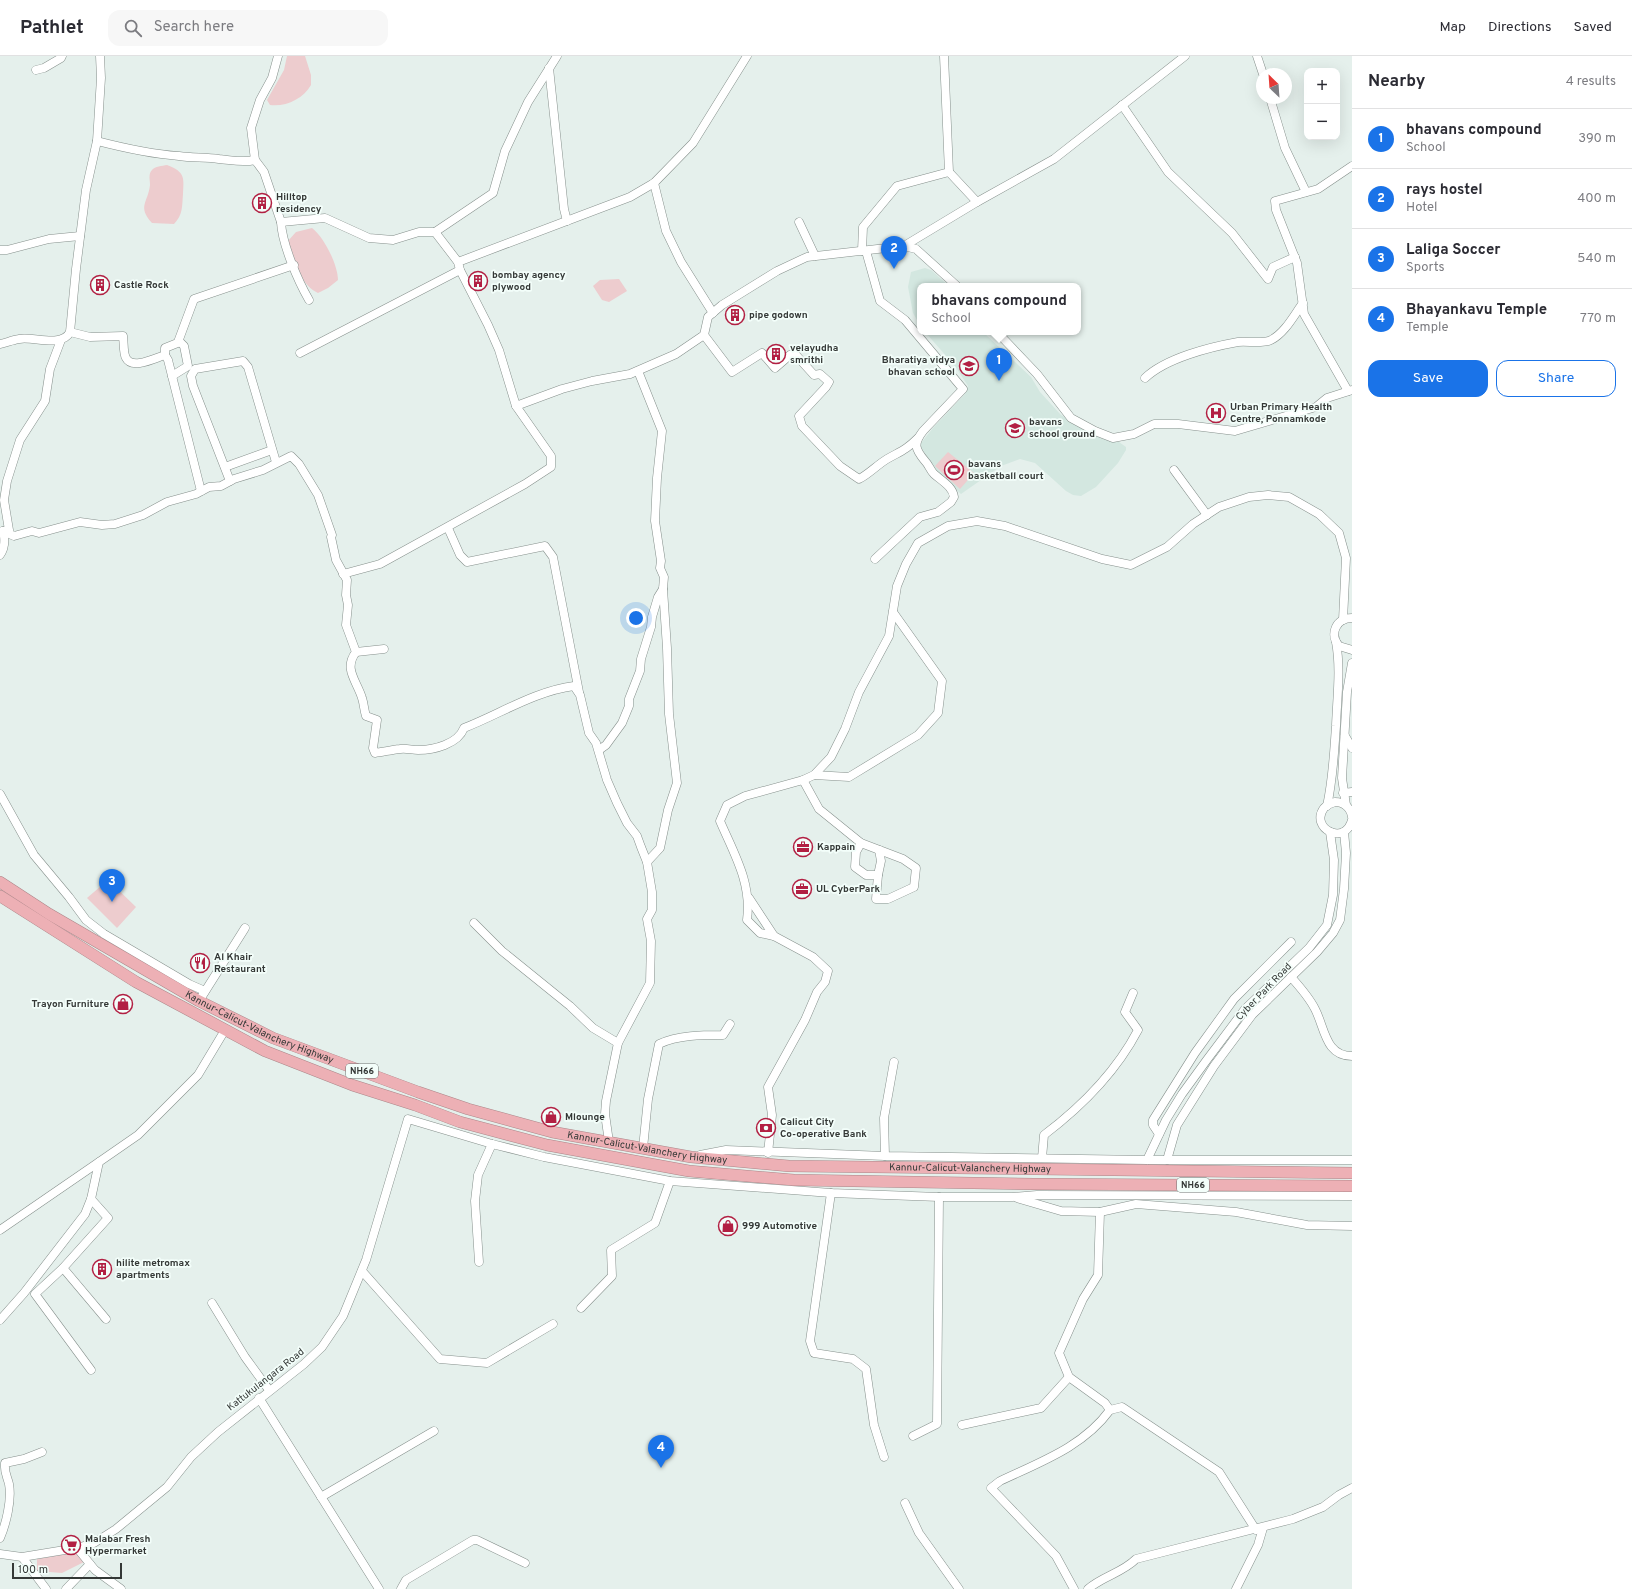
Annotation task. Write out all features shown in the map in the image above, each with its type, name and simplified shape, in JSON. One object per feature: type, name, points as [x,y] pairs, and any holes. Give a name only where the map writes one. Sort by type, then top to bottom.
[{"type":"highway","name":"Kannur-Calicut-Valanchery Highway","points":[[0,882],[49,914],[199,1000],[273,1038],[468,1109],[552,1132],[691,1157],[789,1166],[1352,1173]]},
{"type":"highway","name":"Kannur-Calicut-Valanchery Highway","points":[[0,896],[136,982],[265,1051],[352,1085],[415,1105],[460,1122],[547,1145],[609,1158],[688,1171],[794,1180],[1034,1184],[1352,1186]]},
{"type":"street","points":[[36,70],[44,68],[62,56]]},
{"type":"street","points":[[0,344],[20,339],[61,340],[68,336],[70,332],[86,190],[97,141],[101,78],[100,56]]},
{"type":"street","points":[[278,56],[272,78],[260,100],[251,128],[256,160],[264,172],[281,222],[282,234],[300,282],[309,300]]},
{"type":"street","points":[[281,222],[325,218],[369,238],[393,240],[419,232],[435,232],[493,193],[504,151],[528,102],[557,56]]},
{"type":"street","points":[[300,353],[459,266],[567,221],[630,197],[654,183],[692,143],[747,56]]},
{"type":"street","points":[[944,56],[949,172],[977,202]]},
{"type":"street","points":[[904,246],[977,202],[1054,159],[1185,56]]},
{"type":"street","points":[[1257,56],[1260,68]]},
{"type":"street","points":[[549,68],[564,209],[567,221]]},
{"type":"street","points":[[1272,104],[1285,148],[1306,192]]},
{"type":"street","points":[[1122,105],[1168,172],[1232,233],[1268,279],[1273,266],[1295,257]]},
{"type":"street","points":[[97,141],[132,150],[179,156],[220,159],[234,162],[256,160]]},
{"type":"street","points":[[1000,335],[1037,374],[1071,418],[1095,431],[1113,438],[1134,434],[1154,424],[1178,424],[1235,431],[1254,427],[1316,407],[1327,398],[1350,390],[1304,314],[1295,257],[1276,210],[1275,201],[1318,189],[1352,166]]},
{"type":"street","points":[[917,333],[908,322],[880,301],[864,251],[863,227],[897,186],[949,172]]},
{"type":"street","points":[[654,183],[666,231],[681,262],[713,314]]},
{"type":"street","points":[[799,222],[815,256]]},
{"type":"street","points":[[343,574],[380,564],[448,528],[551,467],[551,456],[516,406],[499,350],[459,266],[435,232]]},
{"type":"street","points":[[0,250],[7,250],[49,239],[80,236]]},
{"type":"street","points":[[516,406],[562,389],[638,371],[676,354],[704,335],[708,317],[722,305],[778,271],[807,257],[904,246],[916,249],[954,283]]},
{"type":"street","points":[[201,491],[168,360],[165,355],[165,348],[178,342],[194,299],[294,265]]},
{"type":"street","points":[[1145,378],[1154,370],[1172,362],[1208,350],[1239,342],[1270,341],[1279,335],[1303,303]]},
{"type":"street","points":[[70,332],[90,337],[123,336],[126,358],[131,363],[136,364],[165,355]]},
{"type":"street","points":[[704,335],[732,372],[762,353],[775,368],[790,355],[795,354],[814,375],[820,374],[824,377],[829,382],[826,387],[799,416],[802,426],[840,466],[859,479],[868,474],[886,459],[898,455],[908,448],[962,389],[918,335]]},
{"type":"street","points":[[3,531],[9,530],[4,500],[13,458],[20,440],[45,401],[50,369],[61,340]]},
{"type":"street","points":[[172,376],[188,366],[184,346],[178,342]]},
{"type":"street","points":[[230,481],[193,386],[190,376],[195,369],[243,361],[248,367],[276,462]]},
{"type":"street","points":[[638,371],[662,431],[657,478],[657,509],[655,521],[661,561],[660,568],[664,577],[663,589],[669,714],[677,783],[668,810],[660,848],[647,862]]},
{"type":"street","points":[[875,558],[920,518],[938,512],[951,502],[954,497],[954,492],[950,487],[935,474],[917,452],[918,438]]},
{"type":"street","points":[[225,467],[272,450]]},
{"type":"street","points":[[3,531],[14,536],[32,531],[39,533],[80,522],[102,525],[115,524],[143,515],[167,502],[209,488],[220,486],[263,470],[276,462],[291,456],[310,479],[322,505],[332,535],[331,538],[336,552],[336,560],[347,584],[346,595],[348,605],[346,626],[356,652]]},
{"type":"street","points":[[1174,470],[1207,515]]},
{"type":"street","points":[[768,1153],[772,1115],[768,1087],[805,1020],[817,992],[825,982],[828,971],[813,957],[774,936],[760,933],[747,920],[749,905],[748,896],[740,863],[720,821],[727,805],[745,796],[803,780],[814,775],[831,757],[859,692],[889,636],[896,586],[918,543],[948,526],[977,521],[1030,533],[1102,559],[1131,565],[1168,546],[1193,524],[1219,507],[1249,497],[1268,495],[1289,497],[1319,514],[1340,533],[1346,558],[1342,620]]},
{"type":"street","points":[[448,528],[460,555],[467,562],[545,546],[553,557],[580,695],[589,733],[599,750],[607,780],[620,812],[637,836],[647,862],[652,892],[652,910],[647,919],[651,941],[650,983],[618,1044],[606,1101],[605,1114],[609,1142]]},
{"type":"street","points":[[1,552],[4,539],[3,531]]},
{"type":"street","points":[[599,750],[606,745],[622,723],[629,706],[640,671],[641,659],[652,617],[658,597],[663,589]]},
{"type":"street","points":[[814,775],[849,777],[918,735],[938,713],[942,681],[893,612]]},
{"type":"street","points":[[1147,1160],[1159,1134],[1182,1094],[1245,1009],[1309,948],[1327,924],[1333,896],[1334,860],[1330,832],[1322,824],[1321,814],[1327,806],[1332,786],[1338,698],[1339,657],[1334,637],[1336,627],[1342,620],[1352,617]]},
{"type":"street","points":[[1336,642],[1344,649],[1352,650]]},
{"type":"street","points":[[384,649],[356,652],[351,658],[351,666],[356,685],[363,699],[366,716],[377,720],[373,748],[375,753],[391,752],[399,749],[434,749],[455,738],[464,728],[484,720],[493,714],[562,687],[574,686],[580,695]]},
{"type":"street","points":[[1330,832],[1344,832],[1348,828],[1352,819],[1350,809],[1346,805],[1343,793],[1344,736],[1347,692],[1352,663]]},
{"type":"street","points":[[1344,736],[1352,748]]},
{"type":"street","points":[[803,780],[819,809],[861,844],[904,859],[916,868],[914,886],[888,898],[876,899],[880,861],[878,850]]},
{"type":"street","points":[[1343,793],[1352,792]]},
{"type":"street","points":[[0,794],[34,855],[70,897],[86,920],[104,934],[189,984],[205,991]]},
{"type":"street","points":[[1327,806],[1336,802],[1346,805]]},
{"type":"street","name":"Cyber Park Road","points":[[1167,1160],[1177,1125],[1214,1066],[1252,1015],[1333,933],[1340,920],[1344,889],[1346,853],[1344,832]]},
{"type":"street","points":[[861,844],[856,852],[855,867],[866,875],[878,875]]},
{"type":"street","points":[[748,896],[774,936]]},
{"type":"street","points":[[474,923],[502,951],[570,1006],[593,1028],[618,1044]]},
{"type":"street","points":[[199,1000],[245,928]]},
{"type":"street","points":[[1159,1134],[1153,1125],[1152,1120],[1195,1053],[1234,999],[1291,942]]},
{"type":"street","points":[[1291,977],[1304,991],[1316,1010],[1328,1043],[1336,1052],[1345,1056],[1352,1056]]},
{"type":"street","points":[[1042,1158],[1044,1135],[1072,1114],[1119,1062],[1130,1046],[1138,1030],[1125,1012],[1133,993]]},
{"type":"street","points":[[643,1148],[648,1098],[659,1044],[671,1038],[723,1035],[730,1024]]},
{"type":"street","points":[[0,1230],[138,1135],[198,1075],[225,1030]]},
{"type":"street","points":[[885,1156],[884,1118],[894,1062]]},
{"type":"street","name":"Kattukulangara Road","points":[[0,1554],[22,1556],[94,1544],[116,1529],[167,1487],[191,1457],[218,1432],[269,1390],[304,1364],[322,1347],[343,1316],[362,1271],[408,1119],[492,1144]]},
{"type":"street","points":[[480,1262],[475,1201],[478,1175],[492,1144],[544,1157],[670,1181],[831,1193],[939,1197],[1012,1197],[1036,1194],[1352,1196]]},
{"type":"street","points":[[691,1157],[726,1150],[768,1153],[885,1156],[1147,1160],[1352,1160]]},
{"type":"street","points":[[0,1320],[24,1293],[84,1214],[91,1199],[100,1162]]},
{"type":"street","points":[[581,1308],[612,1276],[611,1250],[655,1223],[670,1181]]},
{"type":"street","points":[[831,1193],[810,1341],[814,1353],[853,1359],[866,1369],[874,1425],[884,1457]]},
{"type":"street","points":[[913,1436],[937,1424],[939,1197]]},
{"type":"street","points":[[1012,1197],[1061,1211],[1100,1212],[1136,1204],[1236,1212],[1307,1224],[1352,1226]]},
{"type":"street","points":[[91,1199],[108,1218],[63,1268],[35,1294],[91,1370]]},
{"type":"street","points":[[1100,1212],[1098,1275],[1083,1299],[1058,1353],[1069,1377],[1105,1403],[1110,1410]]},
{"type":"street","points":[[63,1268],[106,1320]]},
{"type":"street","points":[[362,1271],[440,1360],[487,1363],[553,1324]]},
{"type":"street","points":[[212,1303],[245,1357],[269,1390]]},
{"type":"street","points":[[962,1425],[1041,1408],[1069,1377]]},
{"type":"street","points":[[259,1398],[379,1589]]},
{"type":"street","points":[[1074,1589],[1056,1556],[991,1488],[1000,1481],[1066,1449],[1099,1424],[1110,1410],[1122,1407],[1219,1472],[1260,1529],[1258,1545],[1236,1589]]},
{"type":"street","points":[[321,1496],[434,1431]]},
{"type":"street","points":[[0,1538],[8,1512],[9,1484],[4,1471],[5,1462],[24,1459],[42,1452]]},
{"type":"street","points":[[1088,1589],[1093,1584],[1126,1569],[1136,1559],[1260,1529],[1324,1507],[1339,1495],[1352,1490]]},
{"type":"street","points":[[905,1503],[919,1533],[959,1589]]},
{"type":"street","points":[[401,1589],[406,1580],[473,1540],[477,1540],[525,1563]]},
{"type":"street","points":[[77,1548],[95,1570],[121,1589]]},
{"type":"street","points":[[22,1556],[42,1588]]},
{"type":"street","points":[[66,1589],[90,1564]]},
{"type":"shaded area","points":[[287,56],[305,56],[311,75],[311,85],[308,90],[294,101],[282,105],[270,105],[267,100],[284,70]]},
{"type":"shaded area","points":[[167,165],[177,170],[183,179],[182,210],[174,224],[152,223],[144,208],[149,191],[150,173],[159,166]]},
{"type":"shaded area","points":[[312,228],[326,244],[330,252],[336,267],[338,280],[328,288],[318,293],[306,284],[298,270],[288,241],[296,232]]},
{"type":"shaded area","points":[[925,268],[931,270],[946,283],[917,283],[917,320],[913,313],[908,287],[911,272]]},
{"type":"shaded area","points":[[619,279],[627,291],[609,302],[602,300],[593,286],[600,280]]},
{"type":"shaded area","points":[[928,335],[986,335],[1031,377],[1040,392],[1061,415],[1105,438],[1119,442],[1126,447],[1126,450],[1118,463],[1096,487],[1081,496],[1073,495],[1066,491],[1035,463],[1020,459],[1001,466],[961,494],[936,471],[921,447],[921,443],[933,428],[965,394],[968,386],[955,366]]},
{"type":"shaded area","name":"Urban Primary Health Centre, Ponnamkode","points":[[1213,405],[1221,406],[1218,421],[1210,419]]},
{"type":"shaded area","name":"bavans basketball court","points":[[948,452],[974,473],[960,489],[935,466]]},
{"type":"shaded area","points":[[108,880],[136,907],[117,928],[87,898]]},
{"type":"shaded area","points":[[75,1552],[84,1562],[62,1573],[37,1571],[37,1559]]},
{"type":"place","name":"Hilltop residency","points":[[262,203]]},
{"type":"place","name":"rays hostel","points":[[894,269]]},
{"type":"place","name":"bombay agency plywood","points":[[478,281]]},
{"type":"place","name":"Castle Rock","points":[[100,285]]},
{"type":"place","name":"pipe godown","points":[[735,315]]},
{"type":"place","name":"velayudha smrithi","points":[[776,354]]},
{"type":"place","name":"Bharatiya vidya bhavan school","points":[[969,366]]},
{"type":"place","name":"bhavans compound","points":[[999,381]]},
{"type":"place","name":"Urban Primary Health Centre, Ponnamkode","points":[[1216,413]]},
{"type":"place","name":"bavans school ground","points":[[1015,428]]},
{"type":"place","name":"bavans basketball court","points":[[954,470]]},
{"type":"place","name":"Kappain","points":[[803,847]]},
{"type":"place","name":"UL CyberPark","points":[[802,889]]},
{"type":"place","name":"Laliga Soccer","points":[[112,902]]},
{"type":"place","name":"Al Khair Restaurant","points":[[200,963]]},
{"type":"place","name":"Trayon Furniture","points":[[123,1004]]},
{"type":"place","name":"Mlounge","points":[[551,1117]]},
{"type":"place","name":"Calicut City Co-operative Bank","points":[[766,1128]]},
{"type":"place","name":"999 Automotive","points":[[728,1226]]},
{"type":"place","name":"hilite metromax apartments","points":[[102,1269]]},
{"type":"place","name":"Bhayankavu Temple","points":[[661,1468]]},
{"type":"place","name":"Malabar Fresh Hypermarket","points":[[71,1545]]}]
